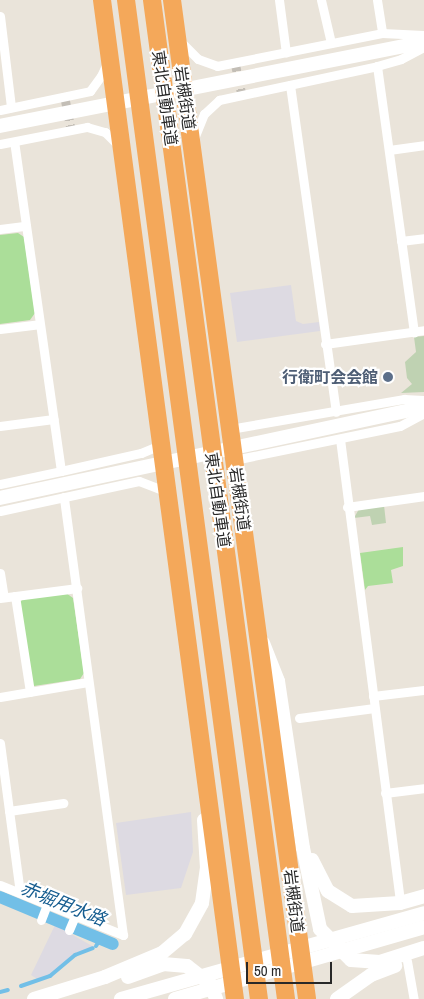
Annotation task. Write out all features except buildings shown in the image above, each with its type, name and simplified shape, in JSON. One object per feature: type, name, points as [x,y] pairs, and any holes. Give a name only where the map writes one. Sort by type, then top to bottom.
[{"type":"highway","points":[[102,0],[235,999]]},
{"type":"highway","name":"東北自動車道","points":[[126,0],[259,999]]},
{"type":"highway","name":"東北自動車道","points":[[152,0],[286,999]]},
{"type":"highway","name":"岩槻街道","points":[[172,0],[307,999]]},
{"type":"street","points":[[279,0],[286,52]]},
{"type":"street","points":[[321,0],[331,43]]},
{"type":"street","points":[[377,0],[382,33]]},
{"type":"street","points":[[0,16],[12,107]]},
{"type":"street","points":[[177,36],[185,49],[198,59],[217,66],[382,33],[424,35]]},
{"type":"street","points":[[0,126],[424,42]]},
{"type":"street","points":[[193,152],[196,130],[204,114],[219,100],[377,66],[401,59],[424,46]]},
{"type":"street","points":[[0,110],[90,90],[102,76],[109,53]]},
{"type":"street","points":[[377,66],[414,332]]},
{"type":"street","points":[[290,85],[336,412]]},
{"type":"street","points":[[0,144],[86,127],[105,132],[122,151]]},
{"type":"street","points":[[14,142],[38,324],[61,471]]},
{"type":"street","points":[[389,150],[424,145]]},
{"type":"street","points":[[0,229],[26,226]]},
{"type":"street","points":[[401,241],[424,238]]},
{"type":"street","points":[[0,329],[38,324]]},
{"type":"street","points":[[325,344],[424,330]]},
{"type":"street","points":[[230,430],[404,399],[424,400]]},
{"type":"street","points":[[0,498],[424,407]]},
{"type":"street","points":[[234,460],[400,426],[424,413]]},
{"type":"street","points":[[0,426],[54,419]]},
{"type":"street","points":[[340,439],[347,507],[400,903]]},
{"type":"street","points":[[0,484],[141,453],[160,446]]},
{"type":"street","points":[[0,511],[139,481],[167,492]]},
{"type":"street","points":[[347,507],[424,496]]},
{"type":"street","points":[[0,885],[20,893],[73,922],[123,935],[64,497]]},
{"type":"street","points":[[0,572],[2,597],[76,588]]},
{"type":"street","points":[[16,596],[30,692]]},
{"type":"street","points":[[259,633],[278,681],[299,814],[320,928],[351,960],[380,962],[424,948]]},
{"type":"street","points":[[0,697],[88,682]]},
{"type":"street","points":[[373,696],[424,690]]},
{"type":"street","points":[[299,718],[374,708]]},
{"type":"street","points":[[34,999],[105,977],[162,954],[185,934],[202,903],[207,868],[196,760],[196,711]]},
{"type":"street","points":[[0,743],[3,791],[9,811],[20,893]]},
{"type":"street","points":[[386,793],[424,788]]},
{"type":"street","points":[[9,811],[63,803]]},
{"type":"street","points":[[299,814],[314,868],[328,891],[352,906],[400,903],[424,896]]},
{"type":"street","points":[[41,920],[46,907]]},
{"type":"street","points":[[121,999],[424,913]]},
{"type":"street","points":[[174,999],[424,927]]},
{"type":"street","points":[[337,999],[371,974],[424,956]]},
{"type":"street","points":[[407,961],[414,999]]},
{"type":"street","points":[[63,999],[163,964],[187,966],[210,985],[216,999]]},
{"type":"shaded area","points":[[291,285],[296,321],[303,324],[319,322],[320,331],[237,342],[230,293]]},
{"type":"shaded area","points":[[191,812],[193,852],[181,888],[126,895],[116,823]]},
{"type":"shaded area","points":[[55,925],[94,947],[73,955],[49,976],[37,979],[31,975]]},
{"type":"green space","points":[[18,233],[24,237],[35,313],[30,320],[0,324],[0,235]]},
{"type":"green space","points":[[424,336],[424,392],[401,393],[412,384],[407,378],[405,362],[416,352],[414,337]]},
{"type":"green space","points":[[384,505],[386,523],[372,525],[370,516],[354,518],[359,509]]},
{"type":"green space","points":[[403,547],[403,566],[391,570],[393,583],[368,586],[365,590],[360,553]]},
{"type":"green space","points":[[66,593],[73,598],[84,673],[80,679],[34,686],[29,682],[19,603],[23,599]]},
{"type":"waterway","name":"赤堀用水路","points":[[0,897],[113,944]]},
{"type":"waterway","name":"赤堀用水路","points":[[96,946],[101,938]]},
{"type":"waterway","points":[[21,986],[50,976],[75,955],[93,948]]},
{"type":"waterway","points":[[0,992],[8,990]]},
{"type":"tunnel","points":[[235,62],[242,95]]},
{"type":"tunnel","points":[[65,98],[71,130]]},
{"type":"place","name":"行衛町会会館","points":[[388,377]]}]
